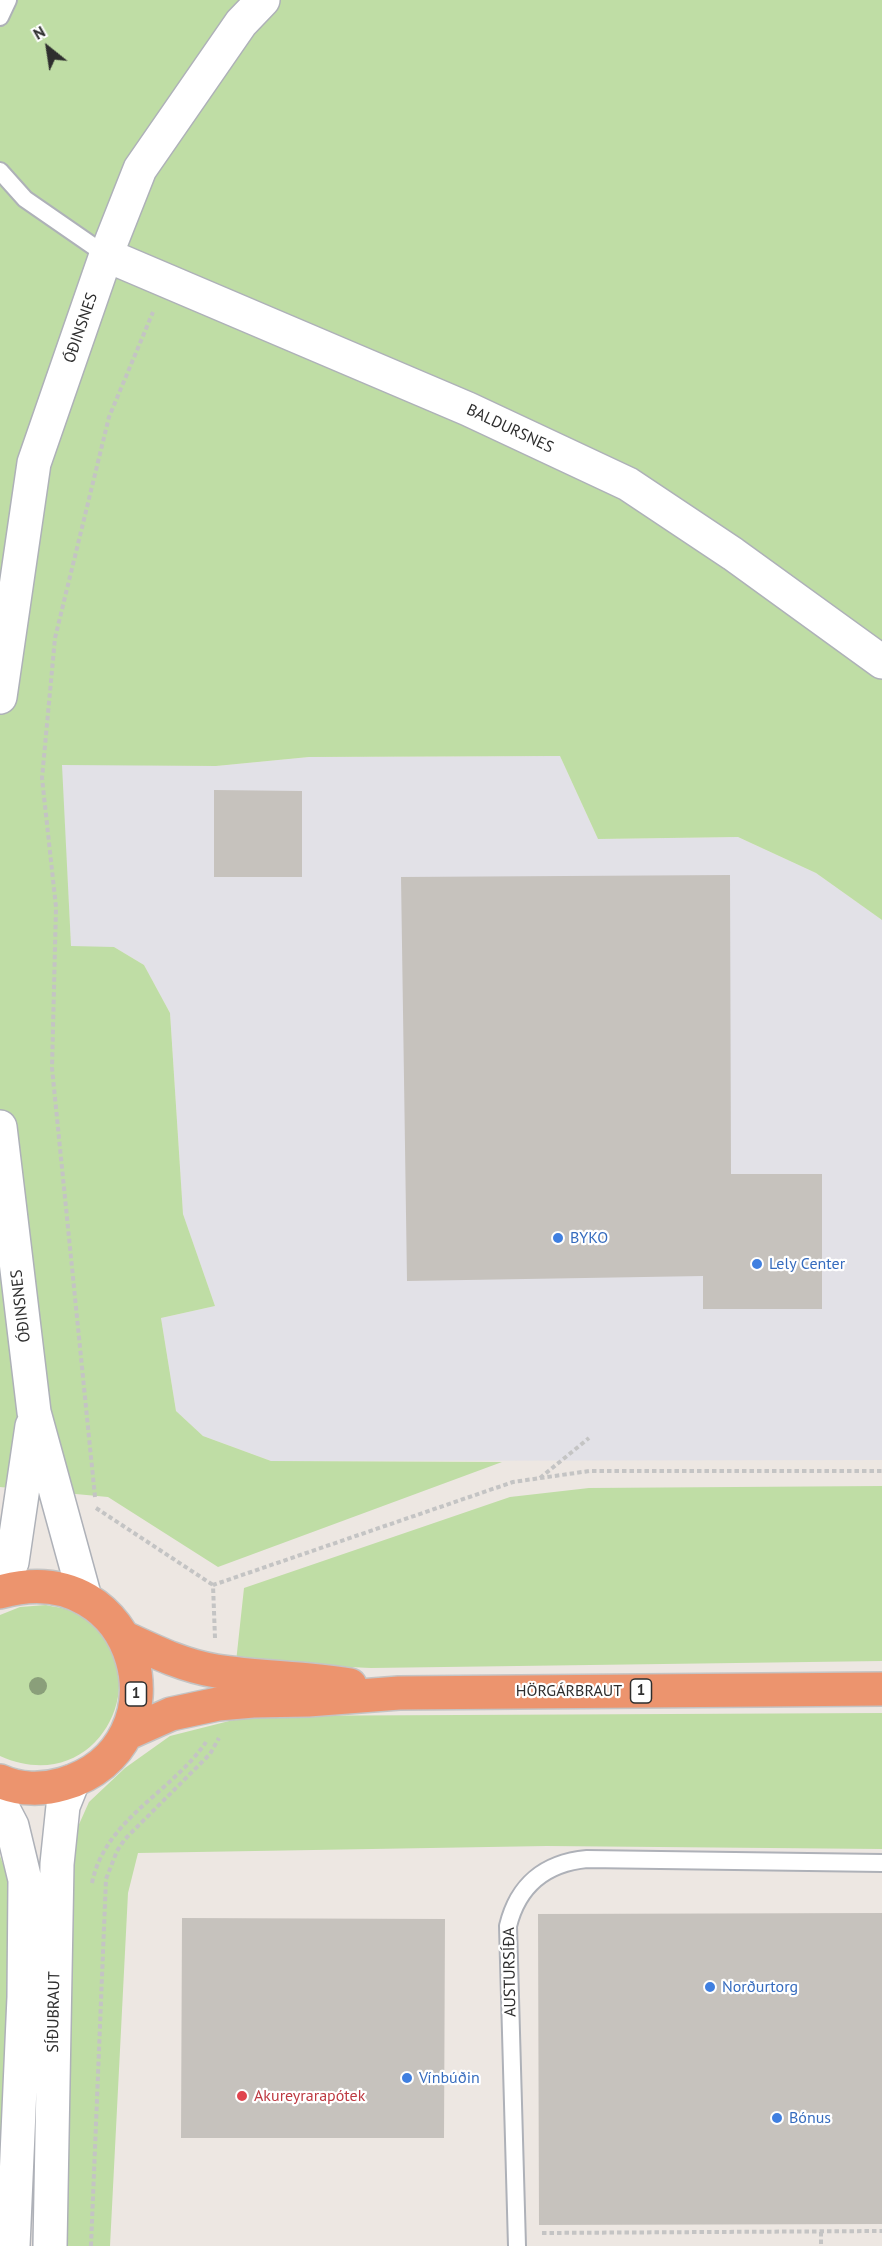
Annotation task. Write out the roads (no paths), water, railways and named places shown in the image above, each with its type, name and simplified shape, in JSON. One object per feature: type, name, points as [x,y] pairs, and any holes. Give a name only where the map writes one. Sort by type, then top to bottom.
[{"type":"highway","name":"1","points":[[0,1590],[42,1586],[64,1590],[85,1598],[114,1623],[125,1638],[136,1669],[136,1703],[126,1734],[104,1763],[73,1781],[51,1787],[28,1788],[0,1781]]},
{"type":"highway","name":"HÖRGÁRBRAUT","points":[[125,1638],[172,1660],[216,1671],[306,1677],[399,1693]]},
{"type":"highway","name":"HÖRGÁRBRAUT","points":[[126,1734],[171,1714],[218,1704],[399,1693],[882,1689]]},
{"type":"street","name":"ÓÐINSNES","points":[[0,697],[34,463],[106,255],[140,169],[241,23],[263,0]]},
{"type":"street","name":"BALDURSNES","points":[[106,255],[468,409],[628,484],[733,554],[882,662]]},
{"type":"street","name":"ÓÐINSNES","points":[[0,1127],[34,1412],[85,1598]]},
{"type":"street","name":"ÓÐINSNES","points":[[0,1590],[12,1562],[34,1412]]},
{"type":"street","name":"SÍÐUBRAUT","points":[[50,2235],[57,1864],[63,1806],[73,1781]]},
{"type":"street","name":"SÍÐUBRAUT","points":[[0,1803],[12,1826],[25,1880],[24,1997],[9,2228]]},
{"type":"street","points":[[9,2228],[50,2235]]},
{"type":"lane","points":[[0,17],[8,0]]},
{"type":"lane","points":[[0,171],[25,199],[106,255]]},
{"type":"lane","name":"AUSTURSÍÐA","points":[[517,2246],[508,1926],[518,1896],[528,1884],[555,1865],[587,1859],[882,1863]]},
{"type":"place","name":"BYKO","points":[[558,1238]]},
{"type":"place","name":"Lely Center","points":[[757,1264]]},
{"type":"place","name":"Norðurtorg","points":[[710,1987]]},
{"type":"place","name":"Vínbúðin","points":[[407,2078]]},
{"type":"place","name":"Akureyrarapótek","points":[[242,2096]]},
{"type":"place","name":"Bónus","points":[[777,2118]]}]
